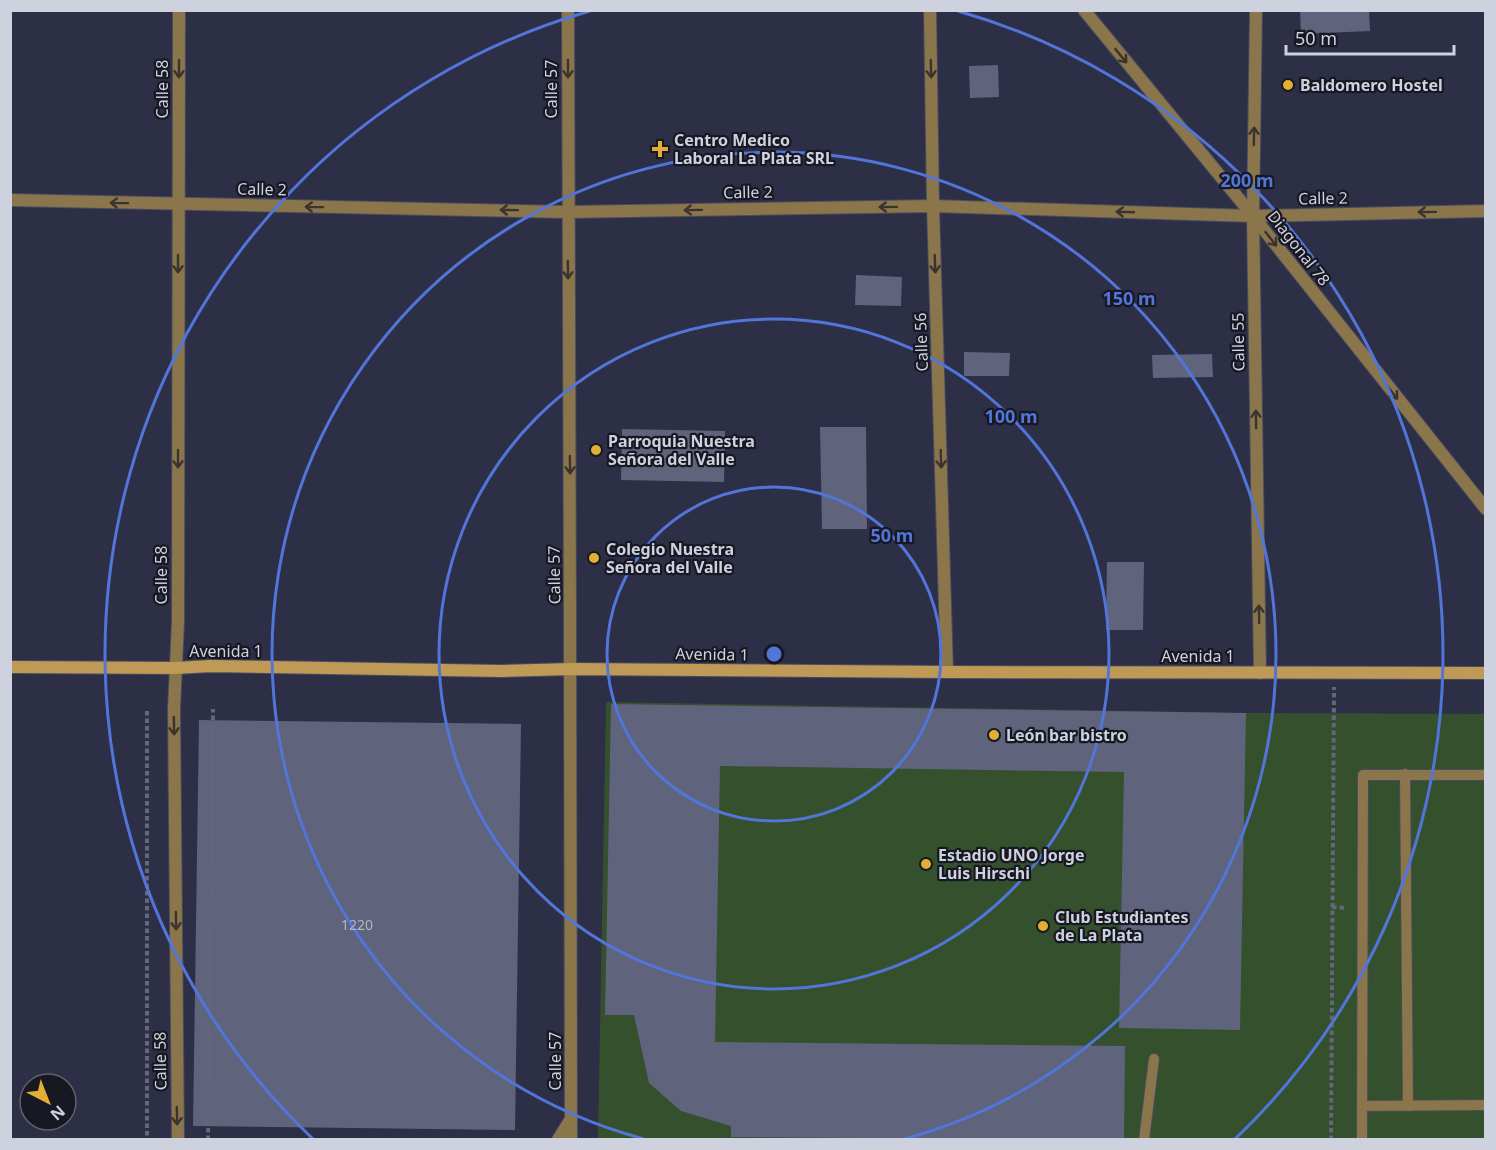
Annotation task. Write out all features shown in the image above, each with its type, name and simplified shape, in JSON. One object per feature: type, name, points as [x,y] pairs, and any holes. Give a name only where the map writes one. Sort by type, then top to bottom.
[{"type":"main road","name":"Avenida 1","points":[[10,667],[176,668],[210,666],[501,671],[572,669],[1485,673]]},
{"type":"street","name":"Calle 58","points":[[178,1140],[174,709],[179,10]]},
{"type":"street","name":"Calle 57","points":[[568,10],[572,1140]]},
{"type":"street","name":"Calle 56","points":[[930,10],[933,206],[947,672]]},
{"type":"street","name":"Diagonal 78","points":[[1084,10],[1253,216],[1485,509]]},
{"type":"street","name":"Calle 55","points":[[1257,10],[1253,216],[1260,673]]},
{"type":"street","name":"Calle 2","points":[[10,200],[567,212],[933,206],[1253,216],[1485,211]]},
{"type":"street","points":[[558,1140],[572,1118]]},
{"type":"lane","points":[[1405,774],[1408,1106]]},
{"type":"lane","points":[[1362,1140],[1363,775],[1485,775]]},
{"type":"lane","points":[[1144,1140],[1154,1059]]},
{"type":"lane","points":[[1362,1106],[1485,1105]]},
{"type":"path","points":[[1331,1140],[1334,673]]},
{"type":"path","points":[[208,1140],[213,709]]},
{"type":"path","points":[[147,711],[147,1140]]},
{"type":"green space","name":"Estadio UNO Jorge Luis Hirschi","points":[[606,702],[1246,713],[1485,714],[1485,1139],[598,1138]]},
{"type":"building","points":[[1300,10],[1369,10],[1370,31],[1301,34]]},
{"type":"building","points":[[998,65],[999,97],[970,98],[969,66]]},
{"type":"building","points":[[856,275],[902,277],[901,306],[855,305]]},
{"type":"building","points":[[964,352],[1010,353],[1009,376],[964,376]]},
{"type":"building","points":[[1212,354],[1213,377],[1153,378],[1152,355]]},
{"type":"building","points":[[820,427],[866,427],[867,529],[822,529]]},
{"type":"building","points":[[622,429],[725,431],[724,482],[621,480]]},
{"type":"building","points":[[1107,562],[1144,562],[1143,630],[1106,630]]},
{"type":"building","points":[[611,704],[1246,713],[1240,1030],[1119,1028],[1124,772],[720,766],[715,1042],[1125,1046],[1124,1140],[731,1137],[731,1126],[681,1111],[649,1083],[634,1015],[605,1015]]},
{"type":"building","points":[[199,720],[521,724],[515,1130],[193,1126]]},
{"type":"place","name":"Baldomero Hostel","points":[[1288,85]]},
{"type":"place","name":"Centro Medico Laboral La Plata SRL","points":[[660,149]]},
{"type":"place","name":"Parroquia Nuestra Señora del Valle","points":[[596,450]]},
{"type":"place","name":"Colegio Nuestra Señora del Valle","points":[[594,558]]},
{"type":"place","name":"León bar bistro","points":[[994,735]]},
{"type":"place","name":"Estadio UNO Jorge Luis Hirschi","points":[[926,864]]},
{"type":"place","name":"Club Estudiantes de La Plata","points":[[1043,926]]}]
